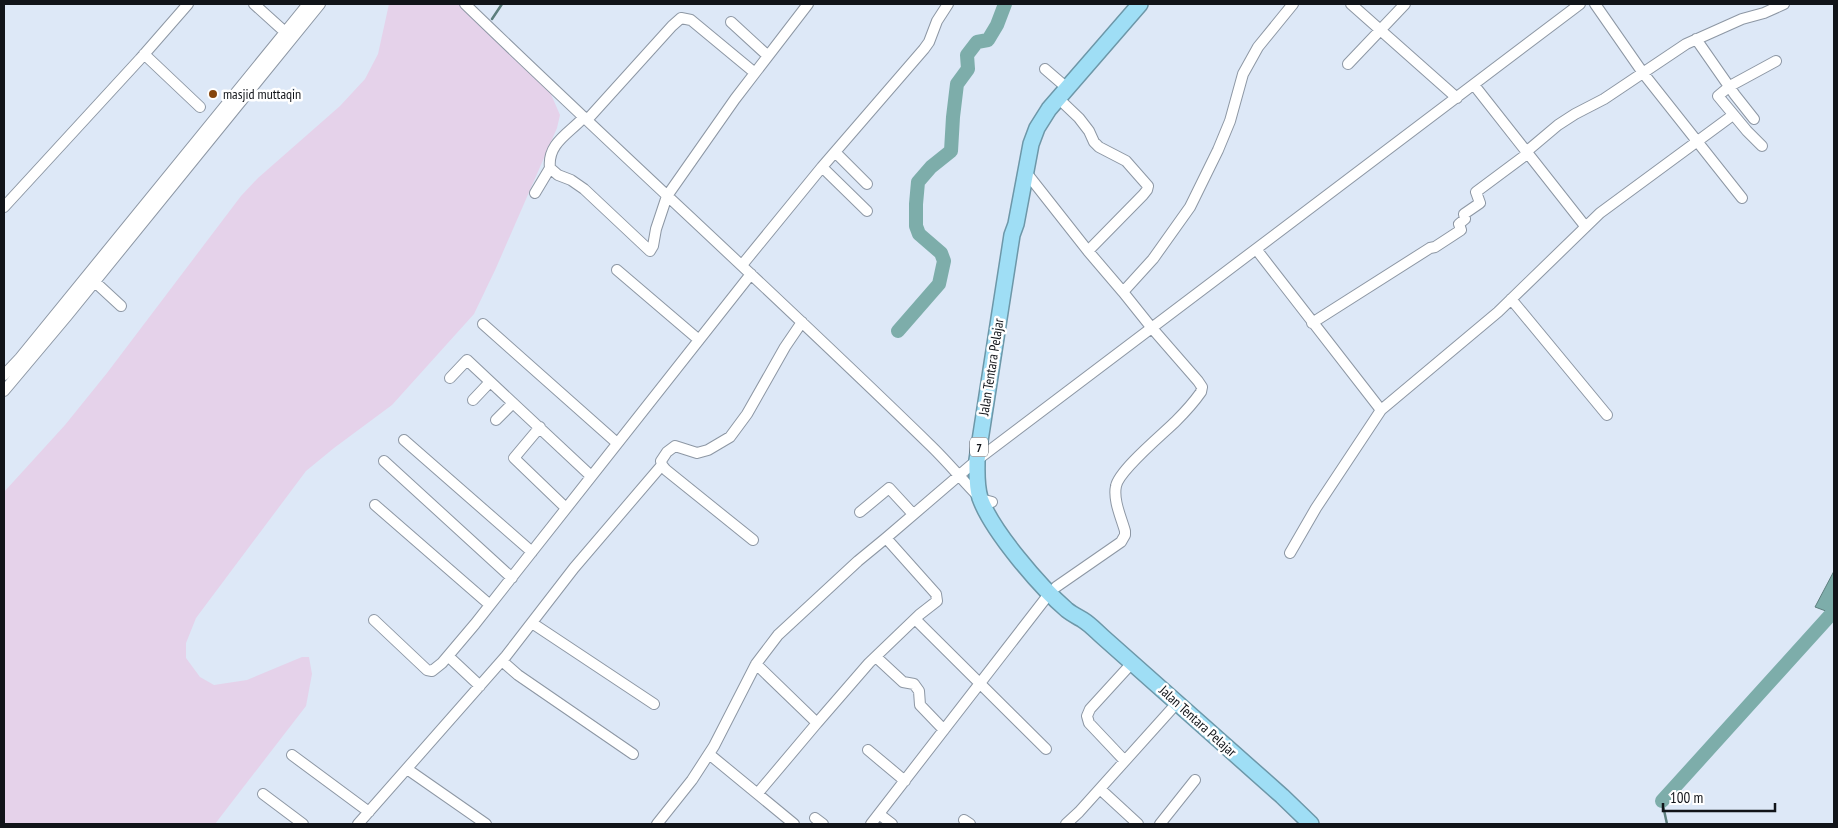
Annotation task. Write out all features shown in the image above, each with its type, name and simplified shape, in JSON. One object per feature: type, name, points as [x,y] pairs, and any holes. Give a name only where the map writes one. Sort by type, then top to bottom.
[{"type":"highway","name":"Jalan Tentara Pelajar","points":[[1140,4],[1049,109],[1033,135],[1016,224],[1019,236],[977,484],[1000,532],[1053,590],[1068,611],[1084,621],[1177,702],[1311,824]]},
{"type":"street","points":[[4,207],[188,4]]},
{"type":"street","points":[[254,4],[285,32]]},
{"type":"street","points":[[4,375],[58,312],[106,250],[308,4]]},
{"type":"street","points":[[4,391],[95,282],[320,4]]},
{"type":"street","points":[[465,4],[564,100],[802,322],[986,500]]},
{"type":"street","points":[[550,168],[558,176],[571,180],[584,189],[648,251],[649,255],[667,196],[755,73],[808,4]]},
{"type":"street","points":[[742,265],[822,167],[924,49],[948,4]]},
{"type":"street","points":[[1123,292],[1153,259],[1190,207],[1227,128],[1243,74],[1258,47],[1293,4]]},
{"type":"street","points":[[1351,4],[1457,98]]},
{"type":"street","points":[[1348,64],[1405,4]]},
{"type":"street","points":[[656,824],[692,780],[709,754],[756,664],[778,635],[858,561],[983,455],[1580,4]]},
{"type":"street","points":[[1595,4],[1643,73],[1742,198]]},
{"type":"street","points":[[1312,323],[1461,230],[1458,224],[1465,219],[1464,214],[1480,203],[1476,192],[1527,153],[1558,125],[1604,99],[1696,39],[1742,19],[1764,13],[1784,4]]},
{"type":"street","points":[[534,193],[550,168],[550,159],[554,147],[681,18],[691,20],[755,73]]},
{"type":"street","points":[[731,22],[768,56]]},
{"type":"street","points":[[1696,39],[1754,119]]},
{"type":"street","points":[[144,54],[200,107]]},
{"type":"street","points":[[1762,146],[1718,96],[1730,86],[1776,61]]},
{"type":"street","points":[[1045,69],[1089,131],[1094,142],[1099,147],[1126,161],[1148,186],[1143,195],[1088,251]]},
{"type":"street","points":[[1474,85],[1586,226]]},
{"type":"street","points":[[1290,553],[1316,508],[1381,410],[1511,299],[1600,213],[1733,115]]},
{"type":"street","points":[[835,152],[867,184]]},
{"type":"street","points":[[822,167],[867,211]]},
{"type":"street","points":[[871,824],[1053,590],[1121,542],[1125,531],[1117,506],[1115,487],[1118,480],[1128,467],[1178,419],[1201,392],[1202,387],[1198,381],[1088,251],[1025,171]]},
{"type":"street","points":[[1256,249],[1381,410]]},
{"type":"street","points":[[617,270],[699,340]]},
{"type":"street","points":[[374,620],[427,670],[432,671],[448,656],[512,578],[751,274]]},
{"type":"street","points":[[95,282],[121,306]]},
{"type":"street","points":[[1511,299],[1607,414]]},
{"type":"street","points":[[358,824],[502,661],[574,568],[662,465],[662,459],[667,452],[675,446],[697,453],[708,450],[730,437],[747,414],[785,347],[802,322]]},
{"type":"street","points":[[482,324],[617,443]]},
{"type":"street","points":[[450,378],[467,360],[591,476]]},
{"type":"street","points":[[473,400],[490,382]]},
{"type":"street","points":[[496,420],[513,403]]},
{"type":"street","points":[[540,427],[514,458],[566,508]]},
{"type":"street","points":[[404,440],[532,552]]},
{"type":"street","points":[[384,461],[512,578]]},
{"type":"street","points":[[662,465],[754,540]]},
{"type":"street","points":[[860,512],[889,488],[913,514]]},
{"type":"street","points":[[375,505],[490,605]]},
{"type":"street","points":[[758,793],[876,657],[915,619],[937,601],[938,598],[931,588],[886,538]]},
{"type":"street","points":[[915,619],[1046,749]]},
{"type":"street","points":[[532,623],[654,704]]},
{"type":"street","points":[[448,656],[480,686]]},
{"type":"street","points":[[876,657],[902,682],[914,684],[919,691],[920,705],[944,730]]},
{"type":"street","points":[[502,661],[518,676],[633,754]]},
{"type":"street","points":[[1124,760],[1089,723],[1087,716],[1090,710],[1132,663]]},
{"type":"street","points":[[756,664],[817,723]]},
{"type":"street","points":[[1066,824],[1100,789],[1177,702]]},
{"type":"street","points":[[868,750],[904,781]]},
{"type":"street","points":[[709,754],[794,824]]},
{"type":"street","points":[[292,755],[369,812]]},
{"type":"street","points":[[407,769],[486,824]]},
{"type":"street","points":[[1160,824],[1195,780]]},
{"type":"street","points":[[1100,789],[1138,824]]},
{"type":"street","points":[[263,794],[303,824]]},
{"type":"street","points":[[879,814],[892,824]]},
{"type":"shaded area","points":[[389,4],[460,4],[550,92],[560,115],[557,128],[474,314],[392,405],[306,471],[196,618],[186,643],[186,658],[200,677],[214,685],[247,680],[302,657],[309,657],[312,674],[306,706],[215,824],[4,824],[4,492],[65,425],[107,373],[241,196],[258,178],[340,106],[365,79],[378,54]]},
{"type":"shaded area","points":[[1834,571],[1834,614],[1815,607]]},
{"type":"waterway","points":[[492,19],[502,4]]},
{"type":"waterway","points":[[898,331],[939,284],[944,261],[941,253],[919,234],[916,226],[918,182],[931,167],[951,151],[957,84],[968,69],[967,55],[977,42],[988,40],[997,25],[1005,4]]},
{"type":"waterway","points":[[1662,801],[1834,611]]},
{"type":"waterway","points":[[1662,801],[1667,824]]},
{"type":"place","name":"masjid muttaqin","points":[[213,94]]}]
